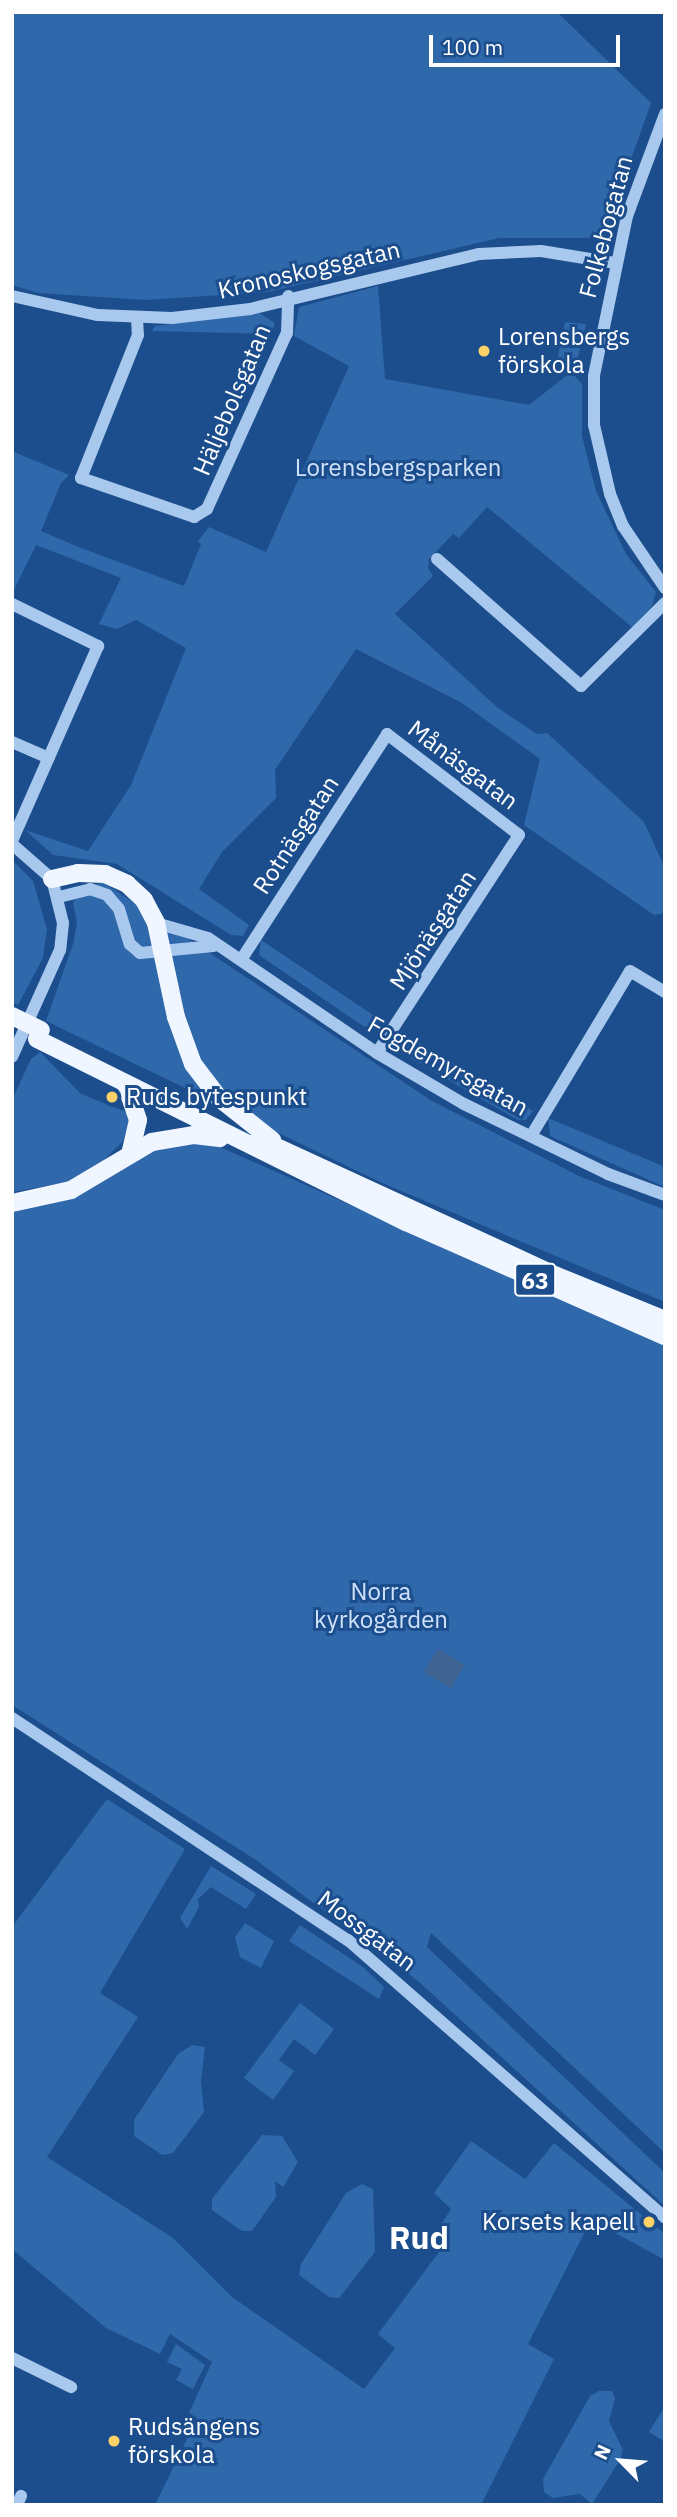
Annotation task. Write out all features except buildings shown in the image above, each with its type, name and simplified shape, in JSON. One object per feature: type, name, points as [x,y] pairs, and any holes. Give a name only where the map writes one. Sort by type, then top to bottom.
[{"type":"main road","points":[[52,879],[86,872],[116,878],[144,900],[156,923],[176,1017],[193,1064],[219,1098],[290,1153]]},
{"type":"main road","name":"63","points":[[12,1016],[126,1085],[239,1142],[418,1228],[665,1336]]},
{"type":"main road","name":"63","points":[[12,1026],[39,1034],[557,1276],[665,1320]]},
{"type":"main road","points":[[126,1085],[138,1120],[131,1151]]},
{"type":"main road","points":[[12,1203],[71,1190],[131,1151],[161,1139],[194,1135],[239,1142]]},
{"type":"street","name":"Folkebogatan","points":[[665,114],[639,173],[615,263],[594,376],[594,425],[623,526],[665,588]]},
{"type":"street","name":"Kronoskogsgatan","points":[[12,296],[98,315],[137,318],[250,309],[288,296],[479,254],[541,251],[615,263]]},
{"type":"street","name":"Häljebolsgatan","points":[[137,318],[138,335],[81,478],[194,517],[207,509],[287,333],[288,296]]},
{"type":"street","points":[[438,559],[581,686],[665,603]]},
{"type":"street","points":[[12,604],[98,642],[12,842],[52,879],[59,897],[63,923],[60,950],[12,1057]]},
{"type":"street","name":"Månäsgatan","points":[[387,734],[514,829]]},
{"type":"street","name":"Rotnäsgatan","points":[[241,960],[387,734]]},
{"type":"street","points":[[12,742],[49,758]]},
{"type":"street","name":"Mjönäsgatan","points":[[376,1053],[514,845],[519,835],[514,829]]},
{"type":"street","points":[[59,897],[90,889],[107,895],[119,909],[126,936],[135,950],[163,952],[192,945],[224,948]]},
{"type":"street","name":"Fogdemyrsgatan","points":[[156,923],[198,934],[224,948],[376,1053],[531,1136],[608,1174],[665,1195]]},
{"type":"street","points":[[531,1136],[630,971],[665,992]]},
{"type":"street","name":"Mossgatan","points":[[12,1718],[348,1940],[665,2218]]},
{"type":"street","points":[[12,2358],[71,2387]]},
{"type":"green space","points":[[12,12],[557,12],[651,103],[603,238],[499,238],[268,292],[146,300],[38,293],[12,285]]},
{"type":"green space","name":"Lorensbergsparken","points":[[378,286],[385,379],[529,405],[571,372],[582,384],[582,436],[596,491],[626,554],[656,592],[652,606],[632,627],[487,507],[459,538],[453,534],[429,559],[428,568],[433,576],[395,614],[498,708],[537,734],[547,733],[644,822],[665,868],[665,913],[654,915],[524,825],[540,759],[462,703],[356,649],[275,770],[276,798],[222,852],[199,889],[249,925],[243,936],[231,935],[117,864],[53,855],[25,830],[88,851],[131,785],[186,648],[136,620],[117,629],[99,624],[121,578],[36,545],[12,594],[12,451],[69,475],[61,483],[41,531],[81,548],[184,586],[201,544],[198,541],[209,527],[266,552],[349,366],[294,336],[299,307]]},
{"type":"green space","points":[[258,312],[275,323],[271,334],[152,331],[155,326]]},
{"type":"green space","points":[[565,322],[586,324],[576,366],[565,364],[558,356]]},
{"type":"green space","points":[[12,860],[33,881],[47,929],[43,958],[18,1005],[12,1002]]},
{"type":"green space","points":[[103,882],[432,1101],[579,1176],[665,1210],[665,1302],[380,1182],[46,1021],[73,944],[77,923],[73,903],[79,891]]},
{"type":"green space","points":[[261,940],[382,1021],[376,1030],[363,1026],[259,955]]},
{"type":"green space","points":[[400,1031],[533,1111],[526,1120],[518,1120],[395,1049]]},
{"type":"green space","points":[[40,1052],[81,1094],[129,1113],[128,1127],[123,1141],[100,1164],[66,1182],[12,1192],[12,1100],[31,1059]]},
{"type":"green space","points":[[548,1118],[665,1167],[665,1187],[550,1136]]},
{"type":"green space","name":"Norra kyrkogården","points":[[182,1130],[665,1345],[665,2153],[431,1933],[427,1947],[665,2173],[665,2206],[418,1981],[256,1860],[12,1705],[12,1211]]},
{"type":"green space","points":[[107,1799],[185,1849],[100,1993],[138,2017],[47,2157],[173,2238],[232,2297],[364,2389],[395,2348],[378,2334],[448,2240],[448,2229],[442,2223],[451,2209],[434,2193],[471,2141],[525,2179],[554,2143],[665,2234],[665,2260],[591,2220],[528,2344],[554,2359],[481,2505],[155,2505],[197,2418],[189,2413],[212,2362],[170,2334],[160,2354],[106,2328],[12,2249],[12,1927]]},
{"type":"green space","points":[[211,1866],[256,1894],[246,1909],[211,1887],[198,1899],[199,1907],[187,1929],[180,1918]]},
{"type":"green space","points":[[245,1923],[274,1941],[261,1968],[240,1957],[235,1937]]},
{"type":"green space","points":[[300,1925],[363,1967],[384,1987],[379,1999],[289,1941]]},
{"type":"green space","points":[[300,2003],[334,2029],[315,2055],[294,2039],[279,2060],[294,2071],[273,2100],[244,2078]]},
{"type":"green space","points":[[192,2045],[205,2047],[201,2081],[204,2112],[173,2153],[162,2155],[134,2136],[134,2120],[178,2054]]},
{"type":"green space","points":[[262,2135],[282,2136],[298,2162],[283,2187],[275,2181],[276,2197],[252,2231],[242,2231],[212,2210],[212,2199]]},
{"type":"green space","points":[[362,2184],[373,2189],[375,2252],[339,2298],[329,2297],[299,2275],[301,2264],[346,2193]]},
{"type":"green space","points":[[176,2344],[205,2365],[193,2389],[176,2380],[182,2369],[167,2362]]},
{"type":"green space","points":[[599,2391],[612,2391],[615,2399],[609,2421],[623,2450],[620,2460],[592,2504],[580,2494],[553,2498],[544,2492],[543,2479],[590,2396]]},
{"type":"green space","points":[[665,2406],[665,2442],[649,2432]]},
{"type":"shaded area","points":[[438,1649],[465,1665],[451,1688],[424,1672]]},
{"type":"place","name":"Lorensbergs förskola","points":[[484,351]]},
{"type":"place","name":"Ruds bytespunkt","points":[[112,1097]]},
{"type":"place","name":"Korsets kapell","points":[[649,2222]]},
{"type":"place","name":"Rudsängens förskola","points":[[114,2441]]},
{"type":"district","name":"Rud","points":[[419,2237]]}]
